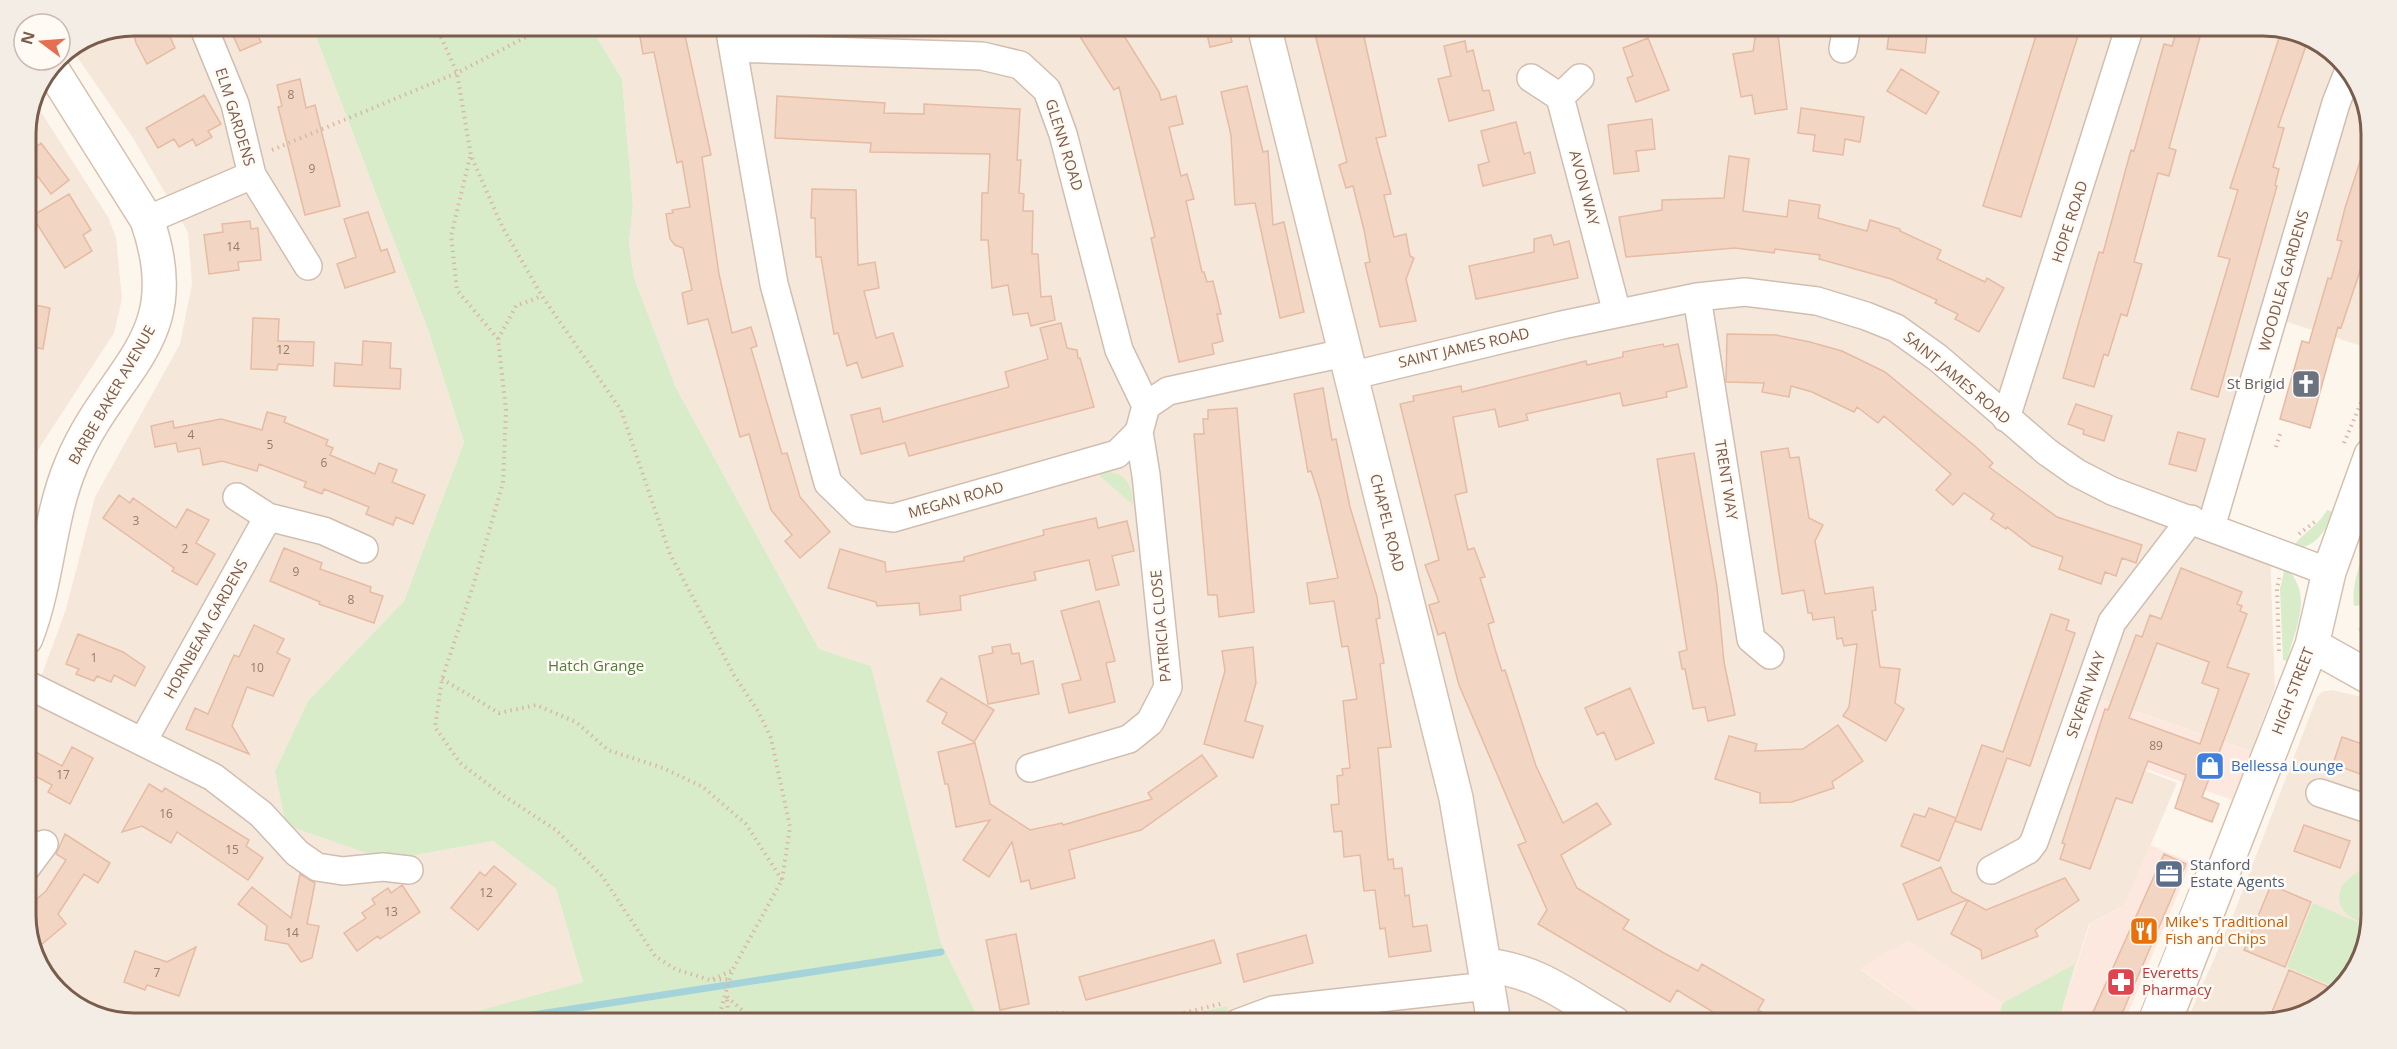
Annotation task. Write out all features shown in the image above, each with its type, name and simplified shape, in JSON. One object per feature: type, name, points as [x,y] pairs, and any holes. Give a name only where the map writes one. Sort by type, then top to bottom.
[{"type":"street","name":"ELM GARDENS","points":[[207,36],[235,104],[251,167],[308,266]]},
{"type":"street","name":"CHAPEL ROAD","points":[[1265,36],[1456,798],[1492,1013]]},
{"type":"street","name":"HOPE ROAD","points":[[2006,418],[2127,36]]},
{"type":"street","name":"GLENN ROAD","points":[[731,37],[982,56],[1020,65],[1047,90],[1063,134],[1119,350],[1146,406]]},
{"type":"street","name":"MEGAN ROAD","points":[[731,37],[774,284],[828,483],[859,513],[893,518],[1117,454],[1139,432],[1146,406]]},
{"type":"street","name":"BARBE BAKER AVENUE","points":[[36,606],[57,511],[71,465],[83,440],[153,328],[160,293],[155,243],[147,220],[56,75]]},
{"type":"street","name":"WOODLEA GARDENS","points":[[2201,523],[2327,100],[2344,77]]},
{"type":"street","points":[[1531,78],[1560,97],[1580,78]]},
{"type":"street","name":"AVON WAY","points":[[1560,97],[1617,313]]},
{"type":"street","name":"ELM GARDENS","points":[[147,220],[251,167]]},
{"type":"street","name":"SAINT JAMES ROAD","points":[[1347,364],[1697,297],[1745,292],[1817,301],[1896,328],[1917,342],[2047,452],[2112,491],[2330,572]]},
{"type":"street","name":"TRENT WAY","points":[[1697,297],[1751,639],[1770,655]]},
{"type":"street","points":[[1146,406],[1168,391],[1347,364]]},
{"type":"street","name":"PATRICIA CLOSE","points":[[1030,768],[1128,739],[1150,722],[1168,687],[1139,432]]},
{"type":"street","name":"HIGH STREET","points":[[2168,1013],[2312,645],[2357,449]]},
{"type":"street","points":[[237,497],[268,517],[322,531],[364,549]]},
{"type":"street","name":"HORNBEAM GARDENS","points":[[143,741],[268,517]]},
{"type":"street","name":"SEVERN WAY","points":[[1991,870],[2028,850],[2034,842],[2112,622],[2201,523]]},
{"type":"street","points":[[2312,645],[2361,672]]},
{"type":"street","points":[[36,689],[213,777],[261,814],[297,853],[317,867],[343,871],[382,867],[409,870]]},
{"type":"street","points":[[2320,793],[2361,806]]},
{"type":"street","points":[[36,855],[44,844]]},
{"type":"street","points":[[1233,1013],[1273,1010],[1486,975],[1510,968],[1534,975],[1597,1013]]},
{"type":"path","points":[[440,36],[456,73],[471,156],[503,228],[542,296],[621,410],[670,554],[734,675],[758,711],[771,738],[790,826],[782,880],[732,971],[727,997],[721,1013]]},
{"type":"path","points":[[251,167],[456,73],[528,36]]},
{"type":"path","points":[[471,156],[451,236],[457,290],[498,339],[506,410],[502,483],[474,583],[442,679],[435,727],[460,763],[501,794],[556,830],[602,876],[655,956],[675,969],[710,980],[730,979]]},
{"type":"path","points":[[498,339],[516,306],[542,296]]},
{"type":"path","points":[[2357,449],[2361,429]]},
{"type":"path","points":[[2276,447],[2281,431]]},
{"type":"path","points":[[2279,659],[2277,589],[2286,555],[2293,540],[2321,515]]},
{"type":"path","points":[[442,679],[499,713],[536,705],[576,722],[608,750],[663,768],[703,788],[746,824],[782,880]]},
{"type":"path","points":[[710,980],[732,971]]},
{"type":"path","points":[[727,997],[728,1013]]},
{"type":"path","points":[[727,997],[745,1013]]},
{"type":"path","points":[[1048,1013],[1073,1013]]},
{"type":"shaded area","points":[[134,36],[316,36],[428,330],[464,442],[404,601],[308,701],[275,771],[387,860],[493,841],[556,889],[583,982],[470,1013],[134,1013],[96,1006],[74,993],[56,975],[43,953],[36,922],[36,690],[66,609],[95,497],[180,344],[192,284],[188,232],[133,138],[76,55],[96,43]]},
{"type":"shaded area","points":[[596,36],[2263,36],[2301,43],[2323,56],[2345,79],[2356,102],[2359,115],[2361,127],[2361,346],[2272,317],[2209,527],[2270,551],[2275,688],[2251,751],[2097,698],[2080,745],[2177,783],[2125,905],[2089,924],[2061,1013],[2005,1013],[1860,969],[1923,1013],[976,1013],[941,943],[871,666],[819,649],[675,386],[659,350],[634,278],[629,243],[633,206],[622,79]]},
{"type":"shaded area","points":[[39,109],[108,217],[116,237],[122,299],[114,333],[36,456],[36,127]]},
{"type":"shaded area","points":[[2332,690],[2361,697],[2361,915],[2354,953],[2337,980],[2328,989],[2301,1006],[2263,1013],[2190,1013],[2234,913],[2317,697],[2322,692]]},
{"type":"shaded area","points":[[2096,698],[2251,751],[2232,800],[2080,745]]},
{"type":"shaded area","points":[[2150,845],[2195,864],[2188,869],[2128,1013],[2061,1013],[2090,924],[2125,905]]},
{"type":"shaded area","points":[[1908,940],[2003,1003],[2000,1011],[2005,1013],[1923,1013],[1860,968]]},
{"type":"green space","name":"Hatch Grange","points":[[316,36],[596,36],[622,79],[633,206],[629,243],[634,278],[675,386],[819,649],[871,666],[941,943],[976,1013],[470,1013],[583,982],[556,889],[493,841],[387,860],[286,825],[275,771],[308,701],[404,601],[464,442],[428,330]]},
{"type":"green space","points":[[1106,472],[1119,474],[1127,481],[1132,492],[1133,505],[1099,475]]},
{"type":"green space","points":[[2327,510],[2333,512],[2318,538],[2307,546],[2292,549],[2319,521]]},
{"type":"green space","points":[[2361,560],[2361,605],[2354,606],[2354,587]]},
{"type":"green space","points":[[2285,567],[2294,577],[2301,600],[2298,623],[2287,661],[2283,660],[2280,589]]},
{"type":"green space","points":[[2361,870],[2360,921],[2349,916],[2339,900],[2342,888]]},
{"type":"green space","points":[[2313,903],[2360,923],[2354,953],[2331,986],[2287,967]]},
{"type":"green space","points":[[2075,964],[2061,1013],[2005,1013],[2000,1011],[2003,1003]]},
{"type":"green space","points":[[1227,1006],[1228,1013],[1199,1013]]},
{"type":"building","points":[[134,36],[170,36],[175,48],[147,64]]},
{"type":"building","points":[[233,36],[258,36],[261,42],[240,51]]},
{"type":"building","points":[[640,36],[685,36],[711,155],[702,157],[719,274],[732,333],[751,327],[757,346],[751,348],[782,454],[787,453],[800,497],[830,532],[800,558],[785,541],[792,535],[771,510],[749,434],[740,437],[708,319],[688,324],[682,293],[692,290],[683,248],[675,245],[670,239],[666,214],[673,213],[672,210],[690,207],[682,161],[677,163],[654,52],[643,54]]},
{"type":"building","points":[[1080,36],[1124,36],[1159,92],[1161,100],[1176,96],[1183,124],[1169,127],[1181,176],[1187,174],[1194,199],[1186,201],[1202,272],[1207,282],[1213,281],[1221,314],[1217,314],[1223,341],[1212,344],[1214,354],[1179,362],[1151,238],[1155,237],[1119,87],[1114,90]]},
{"type":"building","points":[[1207,36],[1230,36],[1232,42],[1210,47]]},
{"type":"building","points":[[1316,36],[1365,36],[1386,136],[1376,138],[1391,194],[1384,195],[1394,237],[1406,234],[1410,256],[1414,258],[1406,279],[1416,321],[1380,327],[1365,263],[1370,262],[1353,186],[1346,188],[1339,165],[1347,162]]},
{"type":"building","points":[[1755,36],[1778,36],[1787,109],[1755,114],[1752,95],[1741,97],[1733,54],[1753,51]]},
{"type":"building","points":[[1889,36],[1927,36],[1925,53],[1887,49]]},
{"type":"building","points":[[2036,36],[2078,36],[2021,217],[1983,206]]},
{"type":"building","points":[[2175,36],[2200,36],[2169,148],[2176,150],[2169,176],[2158,173],[2134,262],[2142,264],[2127,316],[2121,314],[2108,356],[2104,354],[2094,387],[2063,378],[2099,252],[2103,253],[2131,150],[2134,151],[2164,44],[2172,46]]},
{"type":"building","points":[[1648,38],[1669,90],[1636,102],[1627,78],[1633,76],[1623,48]]},
{"type":"building","points":[[2279,38],[2301,43],[2306,46],[2278,127],[2284,128],[2273,167],[2279,169],[2275,185],[2277,186],[2218,397],[2191,389],[2230,259],[2218,256],[2238,190],[2230,188]]},
{"type":"building","points":[[1465,41],[1467,52],[1473,50],[1483,91],[1489,90],[1494,110],[1449,121],[1438,79],[1451,76],[1444,46]]},
{"type":"building","points":[[1901,69],[1939,92],[1926,114],[1887,91]]},
{"type":"building","points":[[300,79],[306,108],[315,105],[340,206],[305,215],[278,107],[282,106],[277,85]]},
{"type":"building","points":[[1247,86],[1263,152],[1268,151],[1273,225],[1284,222],[1304,312],[1280,318],[1255,203],[1235,205],[1231,135],[1221,92]]},
{"type":"building","points":[[204,95],[221,124],[208,131],[212,137],[196,146],[193,139],[179,147],[174,139],[158,148],[146,128]]},
{"type":"building","points":[[777,96],[885,103],[884,113],[924,114],[924,104],[1020,109],[1017,160],[1021,160],[1019,193],[1024,194],[1023,211],[1033,211],[1032,254],[1038,254],[1041,297],[1051,296],[1055,320],[1031,326],[1028,313],[1013,315],[1008,285],[992,288],[988,240],[981,240],[982,193],[988,193],[990,154],[870,152],[871,143],[775,138]]},
{"type":"building","points":[[1801,108],[1864,117],[1860,142],[1845,139],[1843,155],[1813,151],[1815,135],[1798,133]]},
{"type":"building","points":[[1652,119],[1655,149],[1636,151],[1639,171],[1614,174],[1608,125]]},
{"type":"building","points":[[1516,122],[1524,154],[1530,152],[1535,173],[1483,186],[1478,165],[1489,162],[1481,131]]},
{"type":"building","points":[[41,143],[69,180],[51,194],[36,174],[36,147]]},
{"type":"building","points":[[1729,156],[1749,159],[1743,211],[1787,217],[1789,200],[1820,205],[1818,218],[1867,231],[1870,220],[1900,229],[1941,250],[1937,259],[1985,282],[1987,278],[2004,288],[1979,332],[1955,319],[1958,314],[1935,303],[1937,300],[1891,279],[1819,259],[1820,255],[1775,249],[1774,253],[1735,248],[1626,257],[1619,217],[1662,210],[1662,200],[1724,198]]},
{"type":"building","points":[[2361,159],[2361,268],[2341,328],[2338,327],[2310,428],[2280,419],[2302,341],[2309,343],[2328,278],[2331,279],[2342,241],[2337,240]]},
{"type":"building","points":[[812,189],[856,190],[858,265],[875,262],[879,288],[864,291],[876,338],[893,333],[903,366],[862,378],[857,362],[847,366],[838,333],[834,334],[821,257],[816,257],[815,218],[811,218]]},
{"type":"building","points":[[69,194],[91,230],[83,235],[92,251],[65,268],[36,222],[36,214]]},
{"type":"building","points":[[368,212],[381,251],[387,249],[395,272],[345,288],[337,264],[356,257],[344,219]]},
{"type":"building","points":[[250,221],[251,229],[258,228],[261,260],[238,262],[239,270],[209,274],[204,235],[223,232],[222,224]]},
{"type":"building","points":[[1551,235],[1554,245],[1569,241],[1578,278],[1476,299],[1469,266],[1534,252],[1534,239]]},
{"type":"building","points":[[36,305],[50,308],[43,349],[36,348]]},
{"type":"building","points":[[253,318],[279,319],[278,341],[314,342],[313,366],[278,364],[277,370],[251,369]]},
{"type":"building","points":[[1061,323],[1067,348],[1077,350],[1094,407],[909,456],[905,443],[861,454],[851,415],[880,408],[883,422],[1009,387],[1005,372],[1048,359],[1040,328]]},
{"type":"building","points":[[1727,334],[1776,335],[1810,342],[1842,351],[1885,372],[1976,447],[1993,463],[1989,467],[2057,517],[2142,545],[2136,563],[2122,558],[2116,576],[2105,572],[2101,584],[2059,569],[2063,557],[2032,546],[2007,527],[2006,529],[1991,519],[1994,514],[1964,493],[1953,505],[1936,490],[1951,474],[1884,416],[1878,423],[1857,407],[1854,412],[1812,392],[1791,386],[1789,397],[1762,392],[1764,383],[1726,382]]},
{"type":"building","points":[[363,341],[391,343],[390,368],[401,369],[400,389],[334,386],[335,363],[362,365]]},
{"type":"building","points":[[1663,344],[1664,347],[1678,344],[1687,387],[1666,392],[1667,397],[1623,406],[1620,393],[1526,414],[1528,420],[1499,427],[1495,409],[1453,417],[1467,492],[1455,495],[1468,550],[1474,548],[1485,577],[1480,578],[1494,622],[1488,624],[1502,671],[1505,670],[1536,766],[1563,823],[1597,803],[1611,824],[1561,855],[1577,888],[1629,920],[1623,929],[1698,971],[1702,964],[1764,1000],[1758,1010],[1763,1013],[1715,1013],[1677,990],[1670,1002],[1538,924],[1547,910],[1518,845],[1526,842],[1459,685],[1445,632],[1438,635],[1429,605],[1439,602],[1425,565],[1439,560],[1400,404],[1414,401],[1413,396],[1461,386],[1462,392],[1586,361],[1587,365],[1623,357],[1623,352]]},
{"type":"building","points":[[1323,388],[1332,440],[1336,439],[1350,507],[1377,597],[1380,618],[1376,619],[1384,663],[1380,664],[1391,747],[1378,748],[1388,860],[1393,859],[1394,869],[1402,868],[1405,896],[1409,895],[1413,927],[1427,925],[1431,951],[1389,957],[1385,928],[1380,929],[1375,890],[1364,891],[1360,855],[1344,857],[1342,831],[1334,832],[1331,805],[1339,804],[1337,776],[1343,775],[1342,769],[1350,768],[1343,701],[1357,699],[1348,646],[1342,647],[1334,601],[1310,604],[1307,583],[1338,578],[1320,499],[1311,471],[1308,472],[1294,394]]},
{"type":"building","points":[[2076,404],[2112,416],[2104,441],[2083,434],[2084,430],[2068,424]]},
{"type":"building","points":[[1237,408],[1254,612],[1219,617],[1217,595],[1208,595],[1194,434],[1204,434],[1203,419],[1208,419],[1208,410]]},
{"type":"building","points":[[267,412],[286,417],[284,422],[328,440],[326,445],[333,448],[330,455],[375,474],[379,463],[397,470],[392,482],[425,495],[413,524],[396,517],[393,525],[366,514],[369,507],[324,489],[322,494],[304,487],[306,482],[259,464],[257,471],[222,461],[203,465],[200,448],[178,452],[176,443],[155,447],[151,426],[173,421],[174,428],[221,419],[262,430]]},
{"type":"building","points":[[2178,432],[2205,439],[2196,471],[2169,464]]},
{"type":"building","points":[[1788,448],[1790,458],[1799,457],[1809,518],[1823,525],[1815,541],[1825,594],[1873,587],[1876,610],[1872,611],[1880,667],[1900,669],[1895,703],[1904,709],[1886,741],[1843,716],[1849,707],[1857,644],[1844,646],[1842,638],[1837,639],[1834,617],[1813,620],[1812,613],[1808,613],[1804,590],[1782,594],[1761,452]]},
{"type":"building","points":[[1694,453],[1717,587],[1724,662],[1735,715],[1708,721],[1705,707],[1693,709],[1685,669],[1682,669],[1679,652],[1687,650],[1657,459]]},
{"type":"building","points":[[119,495],[130,503],[133,498],[176,528],[187,509],[209,520],[196,543],[215,554],[197,585],[172,571],[174,568],[103,518]]},
{"type":"building","points":[[1096,518],[1098,528],[1127,521],[1134,551],[1112,556],[1119,585],[1096,590],[1089,560],[1034,572],[1036,580],[960,596],[961,610],[920,615],[919,603],[877,606],[876,602],[828,588],[840,549],[885,562],[886,572],[964,561],[964,557],[1044,535],[1043,530]]},
{"type":"building","points":[[284,548],[322,563],[320,569],[371,587],[370,592],[383,596],[374,623],[319,604],[320,602],[270,581]]},
{"type":"building","points":[[2181,568],[2242,592],[2237,604],[2242,606],[2240,611],[2247,614],[2227,667],[2249,674],[2202,797],[2219,804],[2212,822],[2175,808],[2186,775],[2148,761],[2132,803],[2116,798],[2090,869],[2060,859],[2065,844],[2062,843],[2105,709],[2108,710],[2136,635],[2142,637],[2150,615],[2161,619]],"holes":[[[2157,643],[2209,662],[2202,683],[2219,689],[2200,744],[2129,718]]]},
{"type":"building","points":[[1099,601],[1115,661],[1106,663],[1115,702],[1069,713],[1062,684],[1081,680],[1061,611]]},
{"type":"building","points":[[2051,614],[2069,620],[2066,630],[2075,633],[2030,766],[2007,758],[1981,830],[1955,821],[1982,745],[2003,752]]},
{"type":"building","points":[[254,625],[284,639],[277,653],[290,659],[273,696],[247,687],[232,726],[249,754],[186,729],[195,708],[208,714],[234,655],[239,657]]},
{"type":"building","points":[[78,634],[123,652],[145,667],[135,686],[114,675],[111,682],[97,676],[94,681],[76,674],[79,669],[66,664]]},
{"type":"building","points":[[1010,644],[1012,654],[1019,653],[1021,664],[1033,661],[1039,694],[988,704],[979,656],[993,653],[992,647]]},
{"type":"building","points":[[1253,647],[1256,683],[1245,721],[1263,726],[1253,758],[1204,744],[1225,671],[1222,651]]},
{"type":"building","points":[[941,678],[994,710],[974,742],[942,723],[947,713],[927,701]]},
{"type":"building","points":[[1630,688],[1654,743],[1616,760],[1604,732],[1597,735],[1585,708]]},
{"type":"building","points":[[1838,725],[1863,761],[1832,782],[1834,788],[1792,802],[1760,803],[1760,793],[1715,779],[1729,736],[1757,744],[1755,751],[1803,749]]},
{"type":"building","points":[[2342,737],[2361,744],[2361,774],[2333,764]]},
{"type":"building","points":[[975,743],[990,804],[1030,830],[1062,823],[1063,825],[1152,799],[1148,793],[1202,755],[1217,776],[1141,830],[1069,850],[1075,878],[1031,889],[1029,880],[1021,882],[1012,842],[989,877],[963,860],[990,820],[956,827],[948,784],[945,784],[938,752]]},
{"type":"building","points":[[72,747],[93,758],[70,804],[48,792],[52,785],[36,776],[36,752],[62,766]]},
{"type":"building","points":[[149,784],[162,792],[165,788],[249,840],[246,846],[263,858],[248,880],[177,832],[171,843],[142,826],[122,832]]},
{"type":"building","points":[[1929,808],[1956,818],[1939,861],[1901,846],[1914,814],[1925,817]]},
{"type":"building","points":[[2304,825],[2350,841],[2340,868],[2294,851]]},
{"type":"building","points":[[65,834],[110,863],[98,883],[84,874],[58,914],[66,924],[41,945],[36,922],[36,900],[46,891],[66,860],[56,854]]},
{"type":"building","points":[[2164,854],[2186,864],[2122,1013],[2093,1013]]},
{"type":"building","points":[[494,866],[516,884],[478,930],[451,908],[480,872],[485,876]]},
{"type":"building","points":[[1941,867],[1952,892],[1967,900],[1918,920],[1903,884]]},
{"type":"building","points":[[300,874],[315,883],[307,924],[319,926],[312,958],[301,962],[288,944],[265,940],[267,926],[238,904],[252,887],[291,918]]},
{"type":"building","points":[[2065,878],[2079,900],[2035,930],[2038,936],[1982,959],[1981,950],[1951,934],[1968,900],[1986,910]]},
{"type":"building","points":[[402,885],[420,912],[380,939],[378,936],[357,951],[344,933],[366,918],[362,913],[375,904],[372,899],[388,888],[391,893]]},
{"type":"building","points":[[2271,885],[2311,902],[2285,967],[2244,950]]},
{"type":"building","points":[[1016,934],[1029,1004],[1000,1010],[986,940]]},
{"type":"building","points":[[1306,935],[1313,963],[1244,982],[1237,954]]},
{"type":"building","points":[[1214,940],[1221,963],[1086,1000],[1079,977]]},
{"type":"building","points":[[196,947],[179,996],[147,985],[145,990],[124,982],[135,951],[167,962]]},
{"type":"building","points":[[2289,970],[2330,987],[2301,1006],[2272,1012]]},
{"type":"waterway","points":[[546,1013],[941,952]]},
{"type":"place","name":"St Brigid","points":[[2306,384]]},
{"type":"place","name":"Bellessa Lounge","points":[[2210,766]]},
{"type":"place","name":"Stanford Estate Agents","points":[[2169,874]]},
{"type":"place","name":"Mike's Traditional Fish and Chips","points":[[2144,931]]},
{"type":"place","name":"Everetts Pharmacy","points":[[2121,982]]}]
